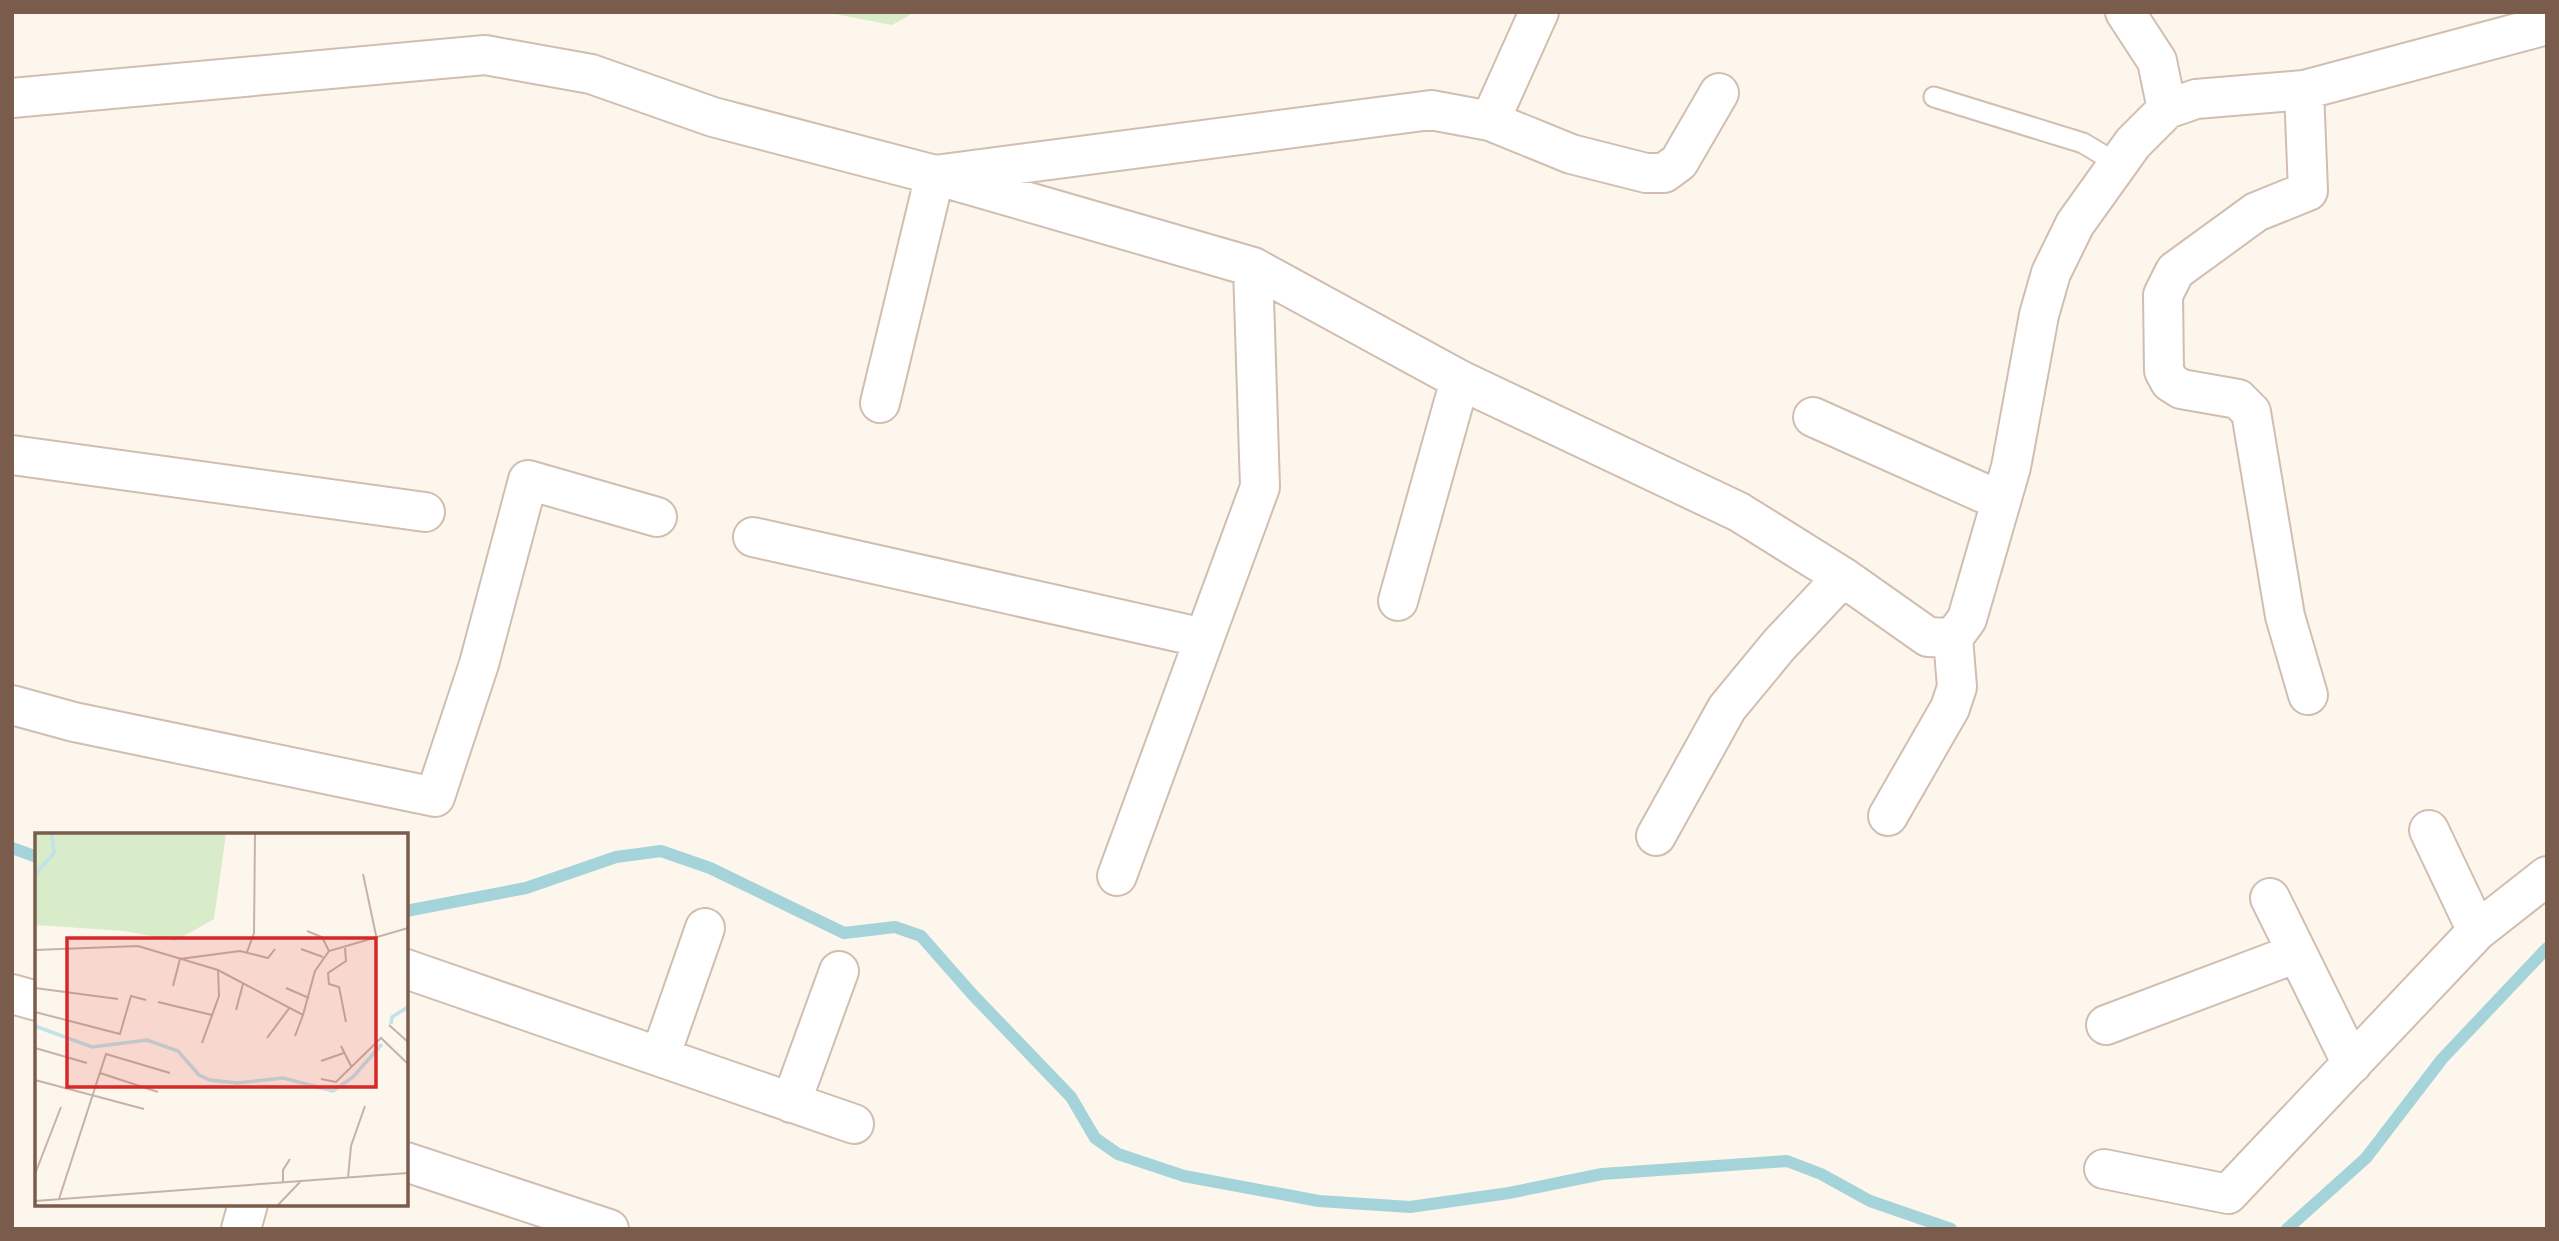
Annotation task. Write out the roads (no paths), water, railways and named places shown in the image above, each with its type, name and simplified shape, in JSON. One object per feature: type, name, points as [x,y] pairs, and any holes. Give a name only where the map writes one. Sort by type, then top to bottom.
[{"type":"street","points":[[1490,121],[1539,12]]},
{"type":"street","points":[[2125,12],[2157,61],[2167,109]]},
{"type":"street","points":[[1888,816],[1950,708],[1957,687],[1953,638],[1967,618],[2011,467],[2039,315],[2052,273],[2075,223],[2133,144],[2167,109],[2196,99],[2304,90],[2547,24]]},
{"type":"street","points":[[12,98],[485,55],[591,74],[713,117],[935,175],[1253,267],[1460,380],[1739,512],[1843,578],[1928,637],[1953,638]]},
{"type":"street","points":[[2304,90],[2308,191],[2256,212],[2175,271],[2163,295],[2163,308],[2164,371],[2170,382],[2181,389],[2238,399],[2251,412],[2285,616],[2308,695]]},
{"type":"street","points":[[935,175],[1431,110],[1490,121],[1570,154],[1646,173],[1664,173],[1679,162],[1719,93]]},
{"type":"street","points":[[880,403],[935,175]]},
{"type":"street","points":[[1117,876],[1260,487],[1253,267]]},
{"type":"street","points":[[1398,601],[1460,380]]},
{"type":"street","points":[[1813,416],[2001,501]]},
{"type":"street","points":[[12,455],[425,512]]},
{"type":"street","points":[[12,705],[74,722],[435,797],[479,664],[528,480],[657,517]]},
{"type":"street","points":[[753,537],[1204,638]]},
{"type":"street","points":[[1656,836],[1727,708],[1779,645],[1843,578]]},
{"type":"street","points":[[2429,830],[2477,931]]},
{"type":"street","points":[[2104,1169],[2228,1194],[2477,931],[2547,876]]},
{"type":"street","points":[[2270,898],[2352,1063]]},
{"type":"street","points":[[660,1057],[705,928]]},
{"type":"street","points":[[2106,1025],[2297,953]]},
{"type":"street","points":[[408,970],[854,1124]]},
{"type":"street","points":[[791,1102],[839,971]]},
{"type":"street","points":[[12,994],[35,1000]]},
{"type":"street","points":[[408,1163],[609,1229]]},
{"type":"street","points":[[241,1229],[247,1206]]},
{"type":"lane","points":[[1934,97],[2083,144],[2118,164]]},
{"type":"waterway","points":[[12,848],[35,856]]},
{"type":"waterway","points":[[408,911],[526,888],[616,857],[661,851],[710,868],[844,933],[895,927],[921,936],[972,994],[1071,1097],[1095,1138],[1118,1154],[1184,1176],[1319,1201],[1410,1207],[1509,1193],[1602,1174],[1787,1161],[1821,1174],[1870,1201],[1951,1229]]},
{"type":"waterway","points":[[2287,1229],[2366,1158],[2442,1059],[2547,948]]}]
